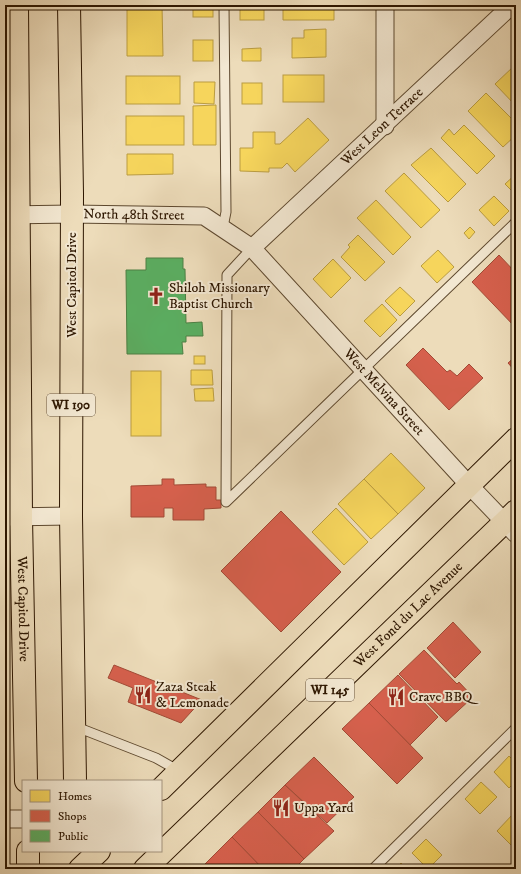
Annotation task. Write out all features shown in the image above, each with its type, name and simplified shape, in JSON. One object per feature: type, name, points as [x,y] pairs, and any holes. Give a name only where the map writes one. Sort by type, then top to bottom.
[{"type":"main road","name":"West Capitol Drive","points":[[17,5],[12,215],[13,517],[26,780]]},
{"type":"main road","name":"West Capitol Drive","points":[[70,5],[72,214],[71,516],[74,726],[77,777]]},
{"type":"main road","points":[[162,788],[516,439]]},
{"type":"main road","name":"West Fond du Lac Avenue","points":[[145,869],[512,522]]},
{"type":"main road","points":[[28,852],[28,869]]},
{"type":"main road","points":[[76,852],[76,869]]},
{"type":"main road","points":[[80,869],[97,852]]},
{"type":"street","points":[[385,5],[385,126]]},
{"type":"street","name":"West Leon Terrace","points":[[252,248],[385,126],[512,5]]},
{"type":"street","name":"North 48th Street","points":[[12,215],[72,214],[204,216],[223,227],[252,248]]},
{"type":"street","name":"West Melvina Street","points":[[252,248],[469,485],[512,522]]},
{"type":"street","points":[[13,517],[71,516]]},
{"type":"street","points":[[5,819],[22,819]]},
{"type":"lane","points":[[223,227],[226,212],[224,5]]},
{"type":"lane","points":[[252,248],[227,275],[226,502],[516,222]]},
{"type":"lane","points":[[74,726],[156,758],[179,771]]},
{"type":"lane","points":[[373,869],[516,728]]},
{"type":"building: Homes","points":[[127,5],[162,5],[163,56],[127,56]]},
{"type":"building: Homes","points":[[193,5],[213,5],[213,17],[193,17]]},
{"type":"building: Homes","points":[[240,5],[264,5],[264,20],[240,20]]},
{"type":"building: Homes","points":[[283,5],[329,5],[329,7],[334,7],[334,20],[283,20]]},
{"type":"building: Homes","points":[[326,29],[326,57],[292,58],[292,38],[304,38],[304,30]]},
{"type":"building: Homes","points":[[193,40],[213,40],[213,61],[193,61]]},
{"type":"building: Homes","points":[[261,48],[261,61],[242,61],[242,49]]},
{"type":"building: Homes","points":[[514,66],[516,69],[516,106],[495,84]]},
{"type":"building: Homes","points":[[283,75],[324,75],[324,102],[283,102]]},
{"type":"building: Homes","points":[[126,76],[180,76],[180,104],[126,104]]},
{"type":"building: Homes","points":[[194,82],[215,82],[214,104],[194,103]]},
{"type":"building: Homes","points":[[242,83],[262,83],[262,104],[242,104]]},
{"type":"building: Homes","points":[[486,93],[516,123],[516,135],[503,147],[468,111]]},
{"type":"building: Homes","points":[[216,105],[216,145],[193,145],[193,106]]},
{"type":"building: Homes","points":[[126,116],[184,116],[184,145],[126,145]]},
{"type":"building: Homes","points":[[308,118],[329,140],[295,172],[287,163],[282,168],[269,168],[269,172],[240,171],[240,148],[253,148],[253,132],[275,132],[275,144],[280,144]]},
{"type":"building: Homes","points":[[464,125],[495,156],[477,174],[441,138],[449,129],[454,135]]},
{"type":"building: Homes","points":[[431,148],[466,184],[448,202],[411,165]]},
{"type":"building: Homes","points":[[127,154],[173,154],[173,174],[127,175]]},
{"type":"building: Homes","points":[[404,173],[440,210],[421,228],[385,191]]},
{"type":"building: Homes","points":[[516,174],[516,195],[505,184]]},
{"type":"building: Homes","points":[[494,196],[509,211],[494,226],[479,210]]},
{"type":"building: Homes","points":[[376,200],[411,237],[393,255],[357,218]]},
{"type":"building: Homes","points":[[470,227],[475,232],[469,239],[464,233]]},
{"type":"building: Homes","points":[[358,235],[385,262],[365,281],[341,257],[350,247],[348,245]]},
{"type":"building: Homes","points":[[438,250],[454,267],[437,283],[421,266]]},
{"type":"building: Homes","points":[[333,259],[351,278],[331,298],[313,279]]},
{"type":"building: Homes","points":[[400,287],[415,301],[400,316],[385,301]]},
{"type":"building: Homes","points":[[382,304],[397,320],[380,337],[364,321]]},
{"type":"building: Homes","points":[[194,356],[205,356],[205,364],[194,364]]},
{"type":"building: Homes","points":[[191,370],[212,370],[213,385],[191,385]]},
{"type":"building: Homes","points":[[131,371],[161,371],[161,436],[131,436]]},
{"type":"building: Homes","points":[[213,388],[214,401],[195,401],[194,389]]},
{"type":"building: Homes","points":[[391,453],[425,488],[398,514],[364,479]]},
{"type":"building: Homes","points":[[364,479],[398,514],[371,539],[338,504]]},
{"type":"building: Homes","points":[[336,508],[368,542],[344,565],[312,532]]},
{"type":"building: Homes","points":[[509,756],[516,763],[516,781],[509,788],[494,772]]},
{"type":"building: Homes","points":[[481,782],[497,797],[480,814],[465,799]]},
{"type":"building: Homes","points":[[514,813],[516,815],[516,850],[497,831]]},
{"type":"building: Homes","points":[[426,839],[442,855],[428,869],[412,853]]},
{"type":"building: Homes","points":[[401,863],[407,869],[395,869]]},
{"type":"building: Shops","points":[[499,255],[516,273],[516,328],[472,282]]},
{"type":"building: Shops","points":[[423,348],[447,372],[450,370],[457,376],[469,364],[483,378],[449,410],[406,365]]},
{"type":"building: Shops","points":[[516,356],[516,372],[508,363]]},
{"type":"building: Shops","points":[[162,479],[174,479],[174,485],[206,484],[206,487],[216,487],[216,500],[221,500],[221,508],[204,509],[204,520],[173,520],[173,508],[164,508],[164,517],[131,517],[131,486],[162,485]]},
{"type":"building: Shops","points":[[281,511],[341,572],[281,632],[221,571]]},
{"type":"building: Shops","points":[[453,622],[481,652],[455,678],[427,648]]},
{"type":"building: Shops","points":[[424,650],[457,684],[459,682],[473,697],[446,722],[399,674]]},
{"type":"building: Shops","points":[[114,665],[202,700],[181,723],[128,702],[133,688],[108,678]]},
{"type":"building: Shops","points":[[398,675],[438,717],[410,745],[369,703]]},
{"type":"building: Shops","points":[[369,703],[423,758],[397,784],[342,729]]},
{"type":"building: Shops","points":[[314,757],[354,797],[327,823],[285,785]]},
{"type":"building: Shops","points":[[285,785],[334,831],[304,859],[258,812]]},
{"type":"building: Shops","points":[[258,812],[304,859],[294,869],[263,869],[232,837]]},
{"type":"building: Shops","points":[[232,837],[263,869],[206,869],[203,866]]},
{"type":"building: Public","name":"Shiloh Missionary Baptist Church","points":[[146,258],[183,258],[183,269],[185,269],[186,323],[202,322],[203,336],[186,336],[186,342],[182,342],[183,354],[127,354],[126,270],[146,270]]},
{"type":"place","name":"Shiloh Missionary Baptist Church","points":[[156,296]]},
{"type":"place","name":"Zaza Steak & Lemonade","points":[[143,695]]},
{"type":"place","name":"Crave BBQ","points":[[396,697]]},
{"type":"place","name":"Uppa Yard","points":[[281,808]]}]
